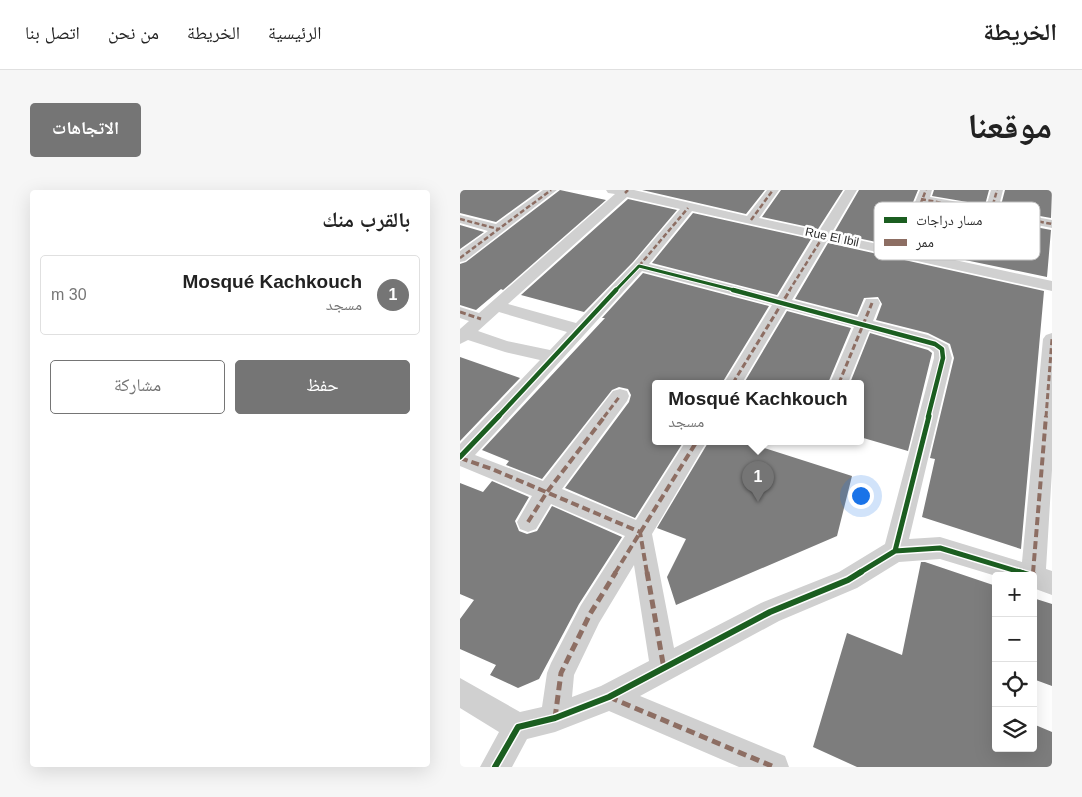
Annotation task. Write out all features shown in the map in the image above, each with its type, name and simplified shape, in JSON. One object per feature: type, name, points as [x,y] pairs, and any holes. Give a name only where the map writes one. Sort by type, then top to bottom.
[{"type":"street","points":[[460,258],[551,190]]},
{"type":"street","points":[[751,220],[773,190]]},
{"type":"street","points":[[735,380],[852,190]]},
{"type":"street","points":[[462,335],[621,191]]},
{"type":"street","name":"Rue El Ibil","points":[[621,191],[688,208],[874,247]]},
{"type":"street","points":[[923,194],[953,202]]},
{"type":"street","points":[[640,532],[492,469],[460,458],[639,266],[688,208]]},
{"type":"street","points":[[460,219],[498,229]]},
{"type":"street","name":"Rue El Ibil","points":[[933,260],[1052,286]]},
{"type":"street","points":[[639,266],[922,338],[942,349],[943,358],[894,551]]},
{"type":"street","points":[[840,380],[872,303]]},
{"type":"street","points":[[496,306],[520,332],[552,358]]},
{"type":"street","points":[[460,312],[481,319]]},
{"type":"street","points":[[462,335],[579,330]]},
{"type":"street","points":[[1033,572],[1051,371],[1052,339]]},
{"type":"street","points":[[528,522],[547,492],[620,396]]},
{"type":"street","points":[[555,718],[561,673],[590,614],[694,445]]},
{"type":"street","points":[[640,532],[664,669]]},
{"type":"street","points":[[460,692],[518,727],[555,718],[609,697],[770,612],[848,580],[894,551],[940,548],[1020,572]]},
{"type":"street","points":[[1037,577],[1052,583]]},
{"type":"street","points":[[609,697],[774,767]]},
{"type":"street","points":[[495,767],[518,727]]},
{"type":"building","points":[[460,190],[540,190],[496,222],[460,213]]},
{"type":"building","points":[[560,190],[606,200],[503,290],[501,289],[476,310],[460,305],[460,264],[466,262]]},
{"type":"building","points":[[642,190],[765,190],[746,214]]},
{"type":"building","points":[[781,190],[843,190],[818,229],[762,217]]},
{"type":"building","points":[[859,190],[918,190],[913,202],[874,202],[874,242],[834,233]]},
{"type":"building","points":[[934,190],[989,190],[986,202],[967,202],[932,196]]},
{"type":"building","points":[[1005,190],[1052,190],[1051,218],[1040,216],[1040,202],[1002,202]]},
{"type":"building","points":[[628,199],[677,210],[633,262],[584,312],[521,295]]},
{"type":"building","points":[[693,213],[811,239],[777,295],[652,263]]},
{"type":"building","points":[[460,225],[484,232],[460,249]]},
{"type":"building","points":[[1040,228],[1051,230],[1047,277],[965,260],[1040,260]]},
{"type":"building","points":[[828,243],[874,253],[874,260],[904,260],[1044,291],[1021,549],[922,517],[935,459],[930,458],[954,358],[950,344],[928,333],[876,320],[882,304],[878,297],[864,298],[857,315],[795,299]]},
{"type":"building","points":[[643,273],[769,306],[724,380],[652,380],[652,445],[681,445],[635,518],[565,488],[629,402],[631,395],[628,389],[619,387],[612,390],[542,479],[506,465],[509,461],[482,450],[605,318],[602,318]]},
{"type":"building","points":[[787,311],[851,328],[829,380],[746,380]]},
{"type":"building","points":[[870,333],[928,350],[932,353],[908,451],[864,438],[864,380],[851,380]]},
{"type":"building","points":[[460,357],[520,378],[460,441]]},
{"type":"building","points":[[707,445],[755,445],[852,476],[837,536],[676,605],[667,577],[686,539],[657,528]]},
{"type":"building","points":[[492,481],[529,497],[515,521],[519,531],[527,534],[537,531],[552,506],[622,537],[579,604],[539,679],[518,688],[490,675],[496,665],[460,649],[460,619],[474,600],[460,594],[460,483],[483,492]]},
{"type":"building","points":[[921,562],[992,585],[992,752],[1037,752],[1037,726],[1052,732],[1052,767],[857,767],[813,747],[847,633],[902,655]]},
{"type":"building","points":[[1037,599],[1052,604],[1052,686],[1037,680]]},
{"type":"marked path","points":[[460,258],[551,190]]},
{"type":"marked path","points":[[625,193],[628,190]]},
{"type":"marked path","points":[[751,220],[773,190]]},
{"type":"marked path","points":[[921,202],[926,190]]},
{"type":"marked path","points":[[994,202],[997,190]]},
{"type":"marked path","points":[[921,199],[937,202]]},
{"type":"marked path","points":[[639,266],[688,208]]},
{"type":"marked path","points":[[460,219],[498,229]]},
{"type":"marked path","points":[[1040,222],[1052,224]]},
{"type":"marked path","points":[[735,380],[824,235]]},
{"type":"marked path","points":[[840,380],[872,303]]},
{"type":"marked path","points":[[460,312],[481,319]]},
{"type":"marked path","points":[[1033,572],[1052,339]]},
{"type":"marked path","points":[[528,522],[547,492],[620,396]]},
{"type":"marked path","points":[[555,718],[561,673],[590,614],[695,445]]},
{"type":"marked path","points":[[460,458],[492,469],[640,532],[664,669]]},
{"type":"marked path","points":[[609,697],[774,767]]},
{"type":"cycle path","points":[[460,457],[639,266],[922,339],[942,349],[943,358],[895,551]]},
{"type":"cycle path","points":[[495,767],[518,727],[555,718],[609,697],[770,612],[848,580],[895,551],[940,548],[1019,572]]},
{"type":"place","name":"Mosqué Kachkouch","points":[[758,502]]}]
